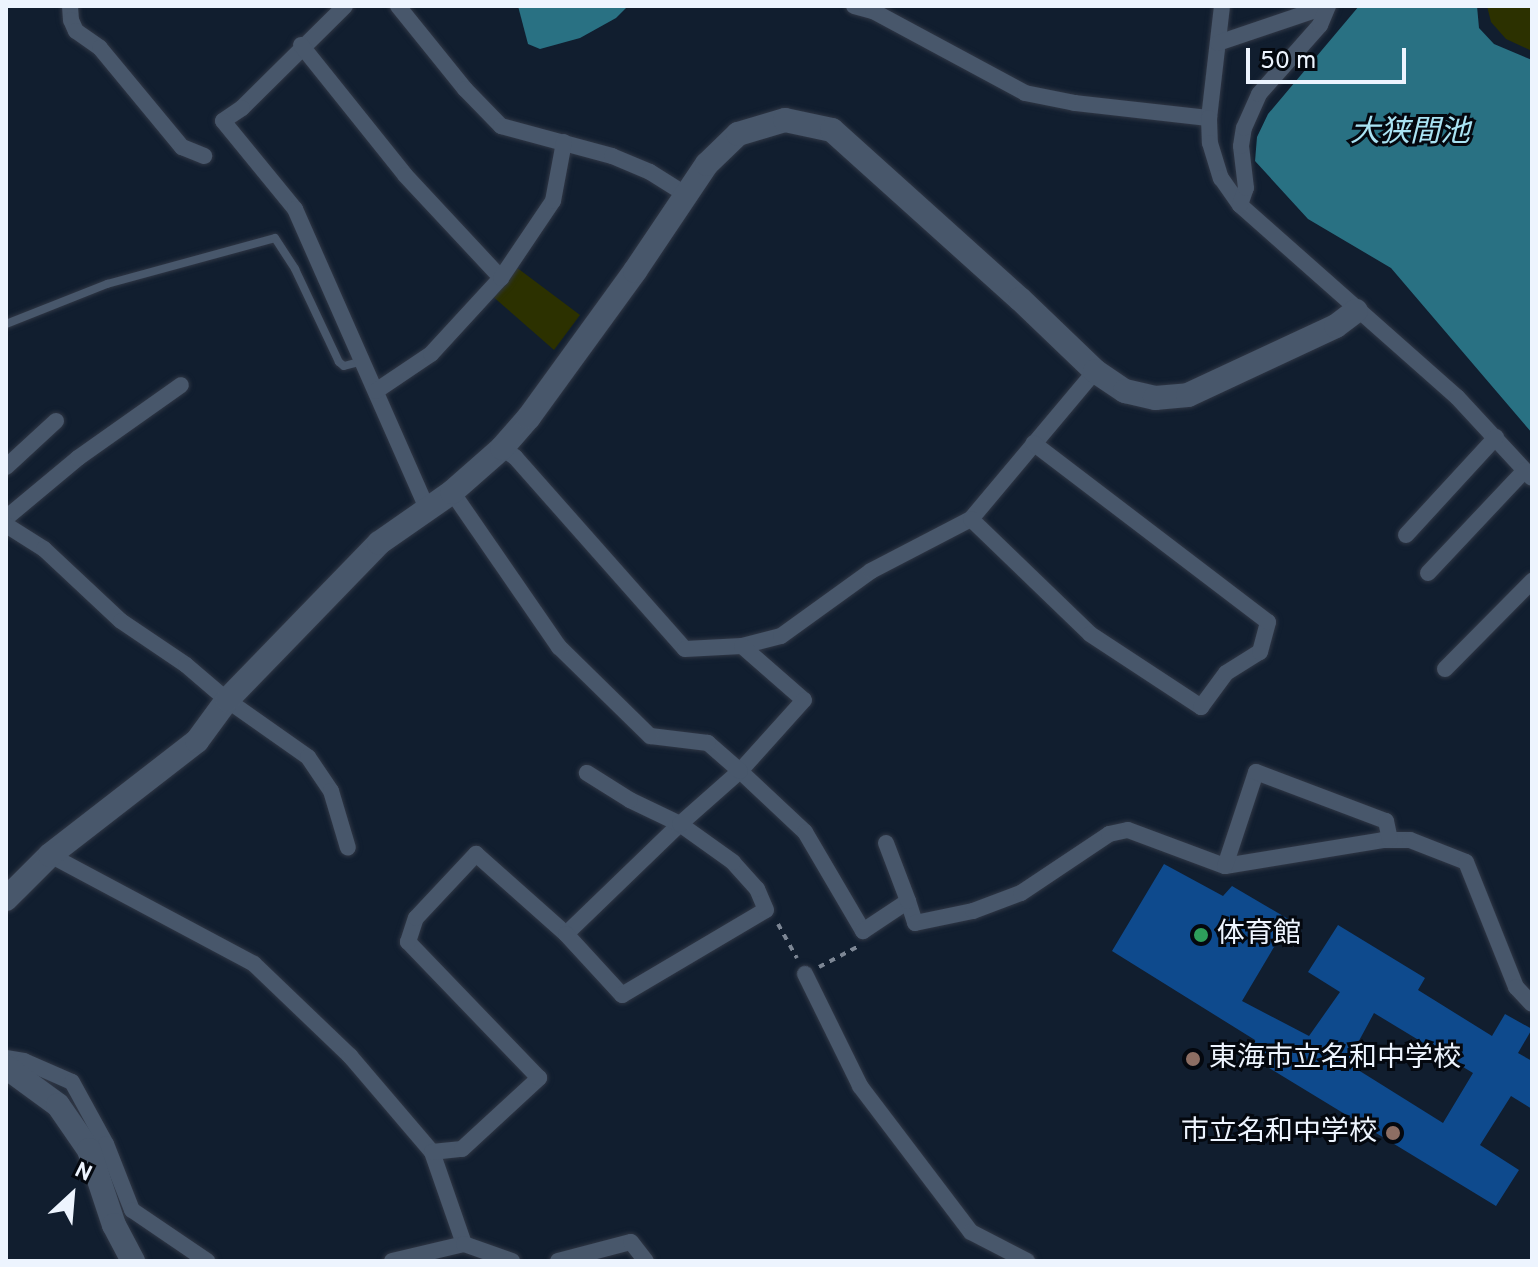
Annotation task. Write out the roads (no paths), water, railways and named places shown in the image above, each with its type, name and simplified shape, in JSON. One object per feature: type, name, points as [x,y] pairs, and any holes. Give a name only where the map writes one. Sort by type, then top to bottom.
[{"type":"street","points":[[70,6],[76,31],[100,48],[182,147],[204,156]]},
{"type":"street","points":[[345,6],[301,45],[242,108],[223,121],[295,209],[427,508]]},
{"type":"street","points":[[398,6],[465,89],[501,126],[612,156],[650,172],[685,194]]},
{"type":"street","points":[[854,6],[873,11],[1025,93],[1075,103],[1209,118]]},
{"type":"street","points":[[1222,6],[1209,118],[1210,143],[1221,178],[1240,205],[1356,311],[1422,365],[1529,474],[1428,573]]},
{"type":"street","points":[[1218,43],[1328,6]]},
{"type":"street","points":[[1240,205],[1246,188],[1241,146],[1244,128],[1259,94],[1320,25],[1328,6]]},
{"type":"street","points":[[301,45],[405,175],[501,278]]},
{"type":"street","points":[[6,899],[50,855],[197,741],[227,700],[379,543],[452,492],[502,448],[529,417],[608,308],[707,164],[738,134],[785,120],[832,130],[1020,299],[1095,371],[1125,391],[1155,398],[1188,395],[1336,326],[1356,311]]},
{"type":"street","points":[[376,391],[431,354],[501,278],[553,201],[564,142]]},
{"type":"street","points":[[502,448],[515,457],[685,649],[742,646],[781,636],[871,571],[971,519],[1095,371]]},
{"type":"street","points":[[6,518],[78,458],[181,385]]},
{"type":"street","points":[[6,467],[56,421]]},
{"type":"street","points":[[1406,535],[1496,437]]},
{"type":"street","points":[[971,519],[1090,634],[1201,707],[1226,673],[1260,652],[1268,622],[1033,443]]},
{"type":"street","points":[[452,492],[559,647],[650,736],[708,743],[740,771],[805,832],[863,931],[908,901]]},
{"type":"street","points":[[6,525],[44,549],[121,621],[186,665],[227,700],[308,757],[331,791],[348,848]]},
{"type":"street","points":[[1445,669],[1532,581]]},
{"type":"street","points":[[566,934],[740,771],[804,700],[742,646]]},
{"type":"street","points":[[1225,866],[1256,772],[1386,821],[1390,840]]},
{"type":"street","points":[[432,1152],[462,1149],[539,1078],[408,942],[416,918],[476,854],[566,934],[622,995],[766,910],[757,889],[733,862],[680,824],[630,800],[587,773]]},
{"type":"street","points":[[886,843],[915,923],[973,911],[1021,893],[1109,834],[1128,830],[1225,866],[1390,840],[1410,840],[1466,862],[1516,987],[1532,1004]]},
{"type":"street","points":[[50,855],[254,964],[350,1056],[432,1152],[464,1244]]},
{"type":"street","points":[[805,974],[860,1086],[971,1232],[1027,1261]]},
{"type":"street","points":[[6,1058],[24,1061],[72,1082],[106,1144],[132,1210],[207,1261]]},
{"type":"street","points":[[6,1067],[58,1105],[89,1150],[114,1225],[133,1261]]},
{"type":"street","points":[[558,1261],[631,1242],[646,1261]]},
{"type":"street","points":[[392,1261],[464,1244],[512,1261]]},
{"type":"lane","points":[[6,324],[107,284],[275,238],[295,269],[339,362],[344,366],[363,361]]},
{"type":"water","points":[[518,6],[628,6],[616,18],[580,38],[540,49],[528,44]]},
{"type":"water","name":"大狭間池","points":[[1359,6],[1477,6],[1479,28],[1494,44],[1532,60],[1532,433],[1391,268],[1308,219],[1255,161],[1257,137],[1268,114]]},
{"type":"place","name":"体育館","points":[[1201,935]]},
{"type":"place","name":"東海市立名和中学校","points":[[1193,1059]]},
{"type":"place","name":"市立名和中学校","points":[[1393,1133]]}]
